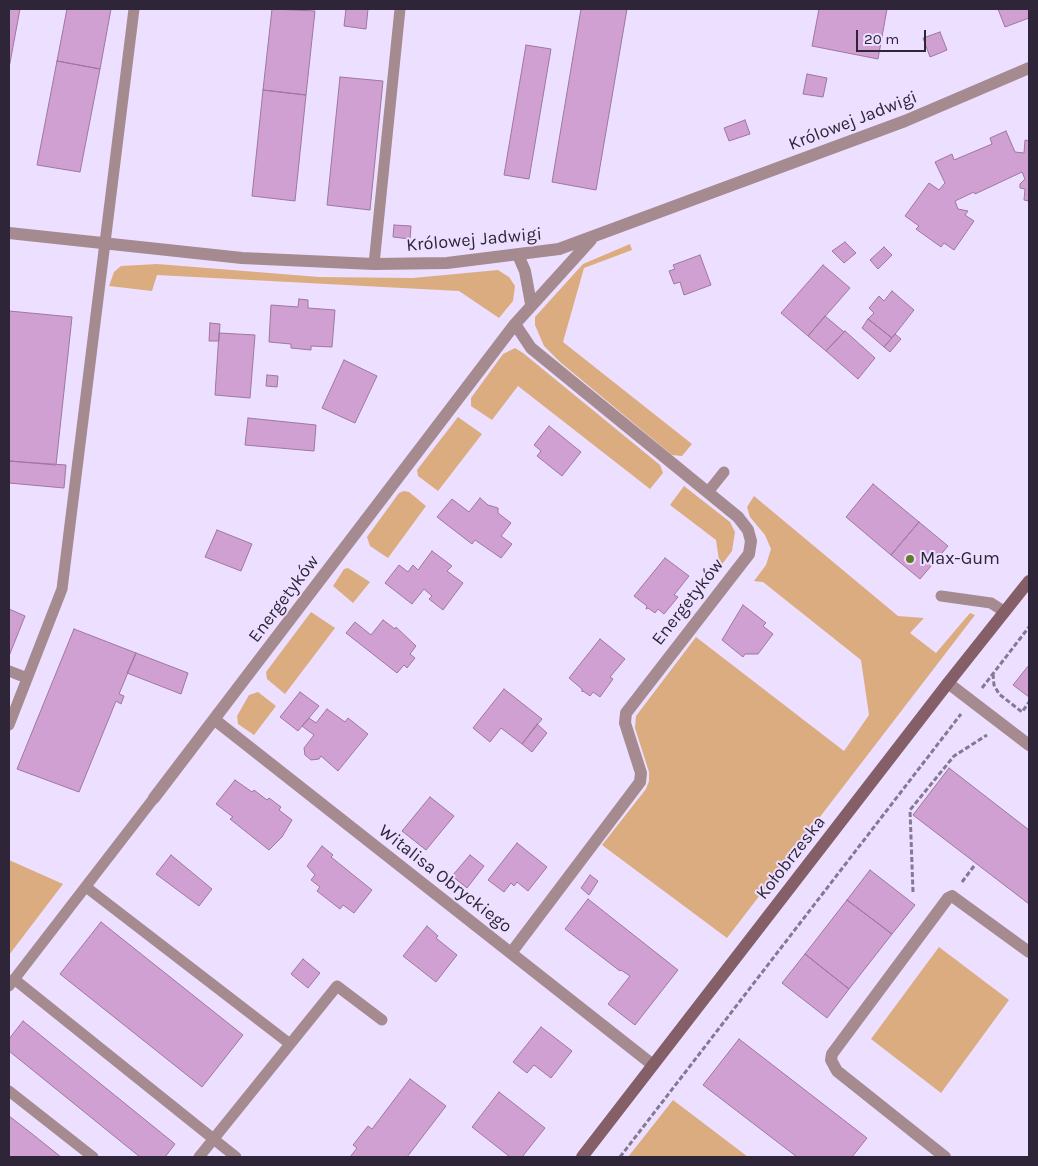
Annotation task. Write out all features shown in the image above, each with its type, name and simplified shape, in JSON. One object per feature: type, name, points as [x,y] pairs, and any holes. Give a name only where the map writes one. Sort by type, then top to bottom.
[{"type":"main road","name":"Kołobrzeska","points":[[582,1157],[948,682],[1029,581]]},
{"type":"street","name":"Królowej Jadwigi","points":[[9,233],[242,258],[374,264],[447,263],[559,249],[897,124],[1029,68]]},
{"type":"street","name":"Energetyków","points":[[154,798],[515,324],[531,304],[595,236]]},
{"type":"street","points":[[518,255],[524,271],[531,304]]},
{"type":"street","name":"Energetyków","points":[[511,953],[640,782],[641,773],[625,723],[629,706],[749,554],[752,541],[748,530],[738,518],[531,348],[515,324]]},
{"type":"street","points":[[948,682],[1029,745]]},
{"type":"street","name":"Witalisa Obryckiego","points":[[215,720],[653,1065]]},
{"type":"street","points":[[945,1157],[837,1070],[831,1060],[832,1054],[938,911],[952,896],[1029,952]]},
{"type":"lane","points":[[9,725],[62,589],[134,9]]},
{"type":"lane","points":[[374,264],[400,9]]},
{"type":"lane","points":[[708,492],[724,472]]},
{"type":"lane","points":[[941,596],[991,603],[1005,612]]},
{"type":"lane","points":[[9,671],[27,678]]},
{"type":"lane","points":[[154,798],[11,983],[236,1157]]},
{"type":"lane","points":[[86,887],[290,1044]]},
{"type":"lane","points":[[200,1157],[336,986],[382,1020]]},
{"type":"lane","points":[[9,1091],[93,1157]]},
{"type":"path","points":[[620,1157],[1029,627]]},
{"type":"path","points":[[994,674],[994,685],[999,694],[1022,712],[1029,702]]},
{"type":"path","points":[[913,892],[910,810],[954,756],[1002,725]]},
{"type":"shaded area","points":[[630,244],[632,250],[584,268],[563,342],[692,444],[682,456],[672,455],[560,362],[544,346],[535,325],[535,317],[583,264]]},
{"type":"shaded area","points":[[157,264],[319,277],[413,278],[498,270],[509,277],[515,286],[513,301],[499,318],[459,291],[157,275],[152,291],[109,286],[114,272],[121,266]]},
{"type":"shaded area","points":[[515,348],[660,465],[663,473],[650,489],[518,386],[492,420],[471,406],[471,398],[503,354]]},
{"type":"shaded area","points":[[458,417],[482,434],[438,491],[418,476],[417,470]]},
{"type":"shaded area","points":[[684,486],[730,522],[735,532],[732,551],[720,567],[716,540],[670,505]]},
{"type":"shaded area","points":[[409,492],[426,506],[388,558],[370,546],[367,537],[399,493]]},
{"type":"shaded area","points":[[754,496],[898,616],[924,618],[910,633],[936,653],[970,613],[975,615],[727,938],[602,845],[646,789],[649,781],[649,772],[635,728],[636,716],[696,637],[844,751],[869,715],[861,660],[763,582],[754,581],[766,565],[771,549],[765,535],[750,517],[747,507]]},
{"type":"shaded area","points":[[348,568],[370,582],[353,603],[333,586],[344,569]]},
{"type":"shaded area","points":[[311,612],[335,628],[285,694],[267,679],[266,672]]},
{"type":"shaded area","points":[[258,692],[276,706],[254,735],[238,724],[237,716],[249,695]]},
{"type":"shaded area","points":[[9,860],[63,884],[9,955]]},
{"type":"shaded area","points":[[939,947],[1009,1000],[941,1093],[871,1039]]},
{"type":"shaded area","points":[[673,1100],[748,1157],[628,1157]]},
{"type":"building","points":[[9,9],[20,9],[9,68]]},
{"type":"building","points":[[67,9],[111,9],[100,69],[57,61]]},
{"type":"building","points":[[272,9],[315,11],[306,95],[263,90]]},
{"type":"building","points":[[346,9],[368,9],[366,29],[344,26]]},
{"type":"building","points":[[581,9],[627,9],[596,190],[552,182]]},
{"type":"building","points":[[819,9],[887,9],[878,59],[812,46]]},
{"type":"building","points":[[998,9],[1029,9],[1029,18],[1005,27]]},
{"type":"building","points":[[940,32],[947,50],[930,57],[923,38]]},
{"type":"building","points":[[526,45],[551,49],[529,179],[504,175]]},
{"type":"building","points":[[57,61],[100,69],[80,172],[37,165]]},
{"type":"building","points":[[807,74],[827,78],[823,97],[803,94]]},
{"type":"building","points":[[340,77],[383,81],[370,210],[327,205]]},
{"type":"building","points":[[263,90],[306,95],[295,201],[252,196]]},
{"type":"building","points":[[745,120],[750,134],[729,141],[724,128]]},
{"type":"building","points":[[1006,131],[1015,152],[1024,153],[1025,140],[1029,141],[1029,201],[1024,200],[1025,189],[1020,188],[1020,184],[1025,179],[1022,172],[975,194],[974,192],[955,201],[958,209],[968,211],[965,215],[974,221],[954,250],[944,243],[941,247],[916,229],[919,226],[905,216],[929,183],[939,190],[945,183],[935,162],[952,154],[954,160],[992,144],[990,138]]},
{"type":"building","points":[[394,225],[411,226],[410,239],[393,237]]},
{"type":"building","points":[[845,242],[856,253],[844,263],[832,251]]},
{"type":"building","points":[[884,247],[892,255],[878,269],[870,260]]},
{"type":"building","points":[[700,255],[711,285],[684,295],[680,282],[674,284],[669,271],[675,269],[673,265]]},
{"type":"building","points":[[823,265],[850,288],[808,336],[781,313]]},
{"type":"building","points":[[892,291],[914,310],[892,338],[868,319],[874,313],[869,308],[879,296],[884,301]]},
{"type":"building","points":[[299,299],[308,300],[308,308],[335,310],[332,347],[311,346],[311,350],[291,348],[291,344],[269,342],[271,305],[298,307]]},
{"type":"building","points":[[9,311],[72,317],[56,465],[9,461]]},
{"type":"building","points":[[825,316],[844,332],[826,351],[808,336]]},
{"type":"building","points":[[868,319],[892,338],[884,347],[862,328]]},
{"type":"building","points":[[210,323],[220,324],[219,341],[209,341]]},
{"type":"building","points":[[845,331],[875,358],[858,379],[826,351]]},
{"type":"building","points":[[219,333],[255,335],[250,398],[215,395]]},
{"type":"building","points":[[895,334],[901,339],[890,352],[884,347]]},
{"type":"building","points":[[344,360],[377,376],[355,423],[322,408]]},
{"type":"building","points":[[267,375],[278,376],[277,387],[266,386]]},
{"type":"building","points":[[248,418],[316,425],[314,451],[245,445]]},
{"type":"building","points":[[549,426],[581,452],[562,476],[537,456],[541,451],[534,445]]},
{"type":"building","points":[[9,461],[66,465],[64,488],[9,483]]},
{"type":"building","points":[[873,484],[919,522],[891,555],[846,517]]},
{"type":"building","points":[[480,498],[488,505],[498,508],[498,513],[511,523],[501,536],[512,544],[501,558],[475,540],[472,544],[437,517],[452,499],[469,512]]},
{"type":"building","points":[[919,522],[948,546],[920,579],[891,555]]},
{"type":"building","points":[[217,530],[252,544],[241,571],[205,557]]},
{"type":"building","points":[[432,551],[452,566],[447,571],[463,583],[443,610],[429,599],[432,596],[424,589],[412,604],[385,583],[399,565],[408,572],[413,565],[418,570]]},
{"type":"building","points":[[665,558],[689,576],[674,595],[678,597],[664,614],[658,609],[655,613],[648,608],[646,609],[647,606],[634,596]]},
{"type":"building","points":[[743,605],[766,623],[763,626],[773,634],[758,654],[745,654],[743,657],[722,640]]},
{"type":"building","points":[[9,609],[25,616],[9,656]]},
{"type":"building","points":[[383,620],[395,629],[396,627],[416,646],[410,654],[415,658],[407,668],[404,665],[397,673],[346,633],[355,622],[371,635]]},
{"type":"building","points":[[74,629],[136,653],[119,694],[124,696],[121,704],[116,701],[79,792],[17,769]]},
{"type":"building","points":[[600,639],[625,659],[610,677],[613,679],[600,697],[593,692],[590,696],[582,692],[582,689],[569,678]]},
{"type":"building","points":[[136,653],[188,673],[181,694],[127,673]]},
{"type":"building","points":[[1029,665],[1029,697],[1013,685]]},
{"type":"building","points":[[504,689],[542,719],[522,744],[501,728],[490,742],[473,728]]},
{"type":"building","points":[[300,692],[319,706],[298,731],[280,717]]},
{"type":"building","points":[[327,709],[345,722],[348,718],[368,734],[338,771],[321,756],[319,759],[311,760],[305,755],[304,748],[314,735],[302,726],[309,718],[316,723]]},
{"type":"building","points":[[537,724],[547,733],[532,752],[522,744]]},
{"type":"building","points":[[949,768],[1029,830],[1029,904],[913,815]]},
{"type":"building","points":[[235,780],[252,792],[254,790],[267,800],[269,798],[281,807],[279,810],[292,820],[282,837],[269,850],[230,819],[233,817],[216,804]]},
{"type":"building","points":[[430,797],[454,816],[426,850],[402,831]]},
{"type":"building","points":[[517,843],[547,867],[528,891],[517,882],[514,886],[511,883],[504,892],[488,880]]},
{"type":"building","points":[[322,846],[333,855],[331,857],[372,890],[354,913],[343,905],[340,909],[317,891],[320,887],[311,880],[315,875],[307,866]]},
{"type":"building","points":[[171,855],[212,889],[199,906],[156,874]]},
{"type":"building","points":[[470,855],[484,866],[467,888],[452,876]]},
{"type":"building","points":[[870,870],[915,905],[892,934],[847,900]]},
{"type":"building","points":[[590,875],[598,881],[589,895],[581,888]]},
{"type":"building","points":[[588,899],[678,970],[635,1025],[608,1004],[630,976],[620,971],[565,929]]},
{"type":"building","points":[[847,900],[892,934],[849,989],[805,954]]},
{"type":"building","points":[[101,922],[243,1035],[202,1087],[60,974]]},
{"type":"building","points":[[427,926],[438,936],[436,938],[457,955],[436,982],[403,956]]},
{"type":"building","points":[[805,954],[849,989],[827,1018],[782,983]]},
{"type":"building","points":[[303,959],[320,973],[308,988],[291,974]]},
{"type":"building","points":[[23,1021],[175,1144],[165,1157],[140,1157],[9,1051],[9,1039]]},
{"type":"building","points":[[541,1027],[572,1051],[551,1078],[534,1065],[527,1073],[513,1062]]},
{"type":"building","points":[[739,1039],[867,1138],[852,1157],[797,1157],[703,1085]]},
{"type":"building","points":[[410,1079],[446,1106],[407,1157],[350,1157],[357,1148],[353,1145],[368,1126],[372,1129]]},
{"type":"building","points":[[499,1092],[545,1128],[522,1157],[510,1157],[472,1127]]},
{"type":"building","points":[[9,1116],[31,1133],[61,1157],[9,1157]]},
{"type":"place","name":"Max-Gum","points":[[910,559]]}]
